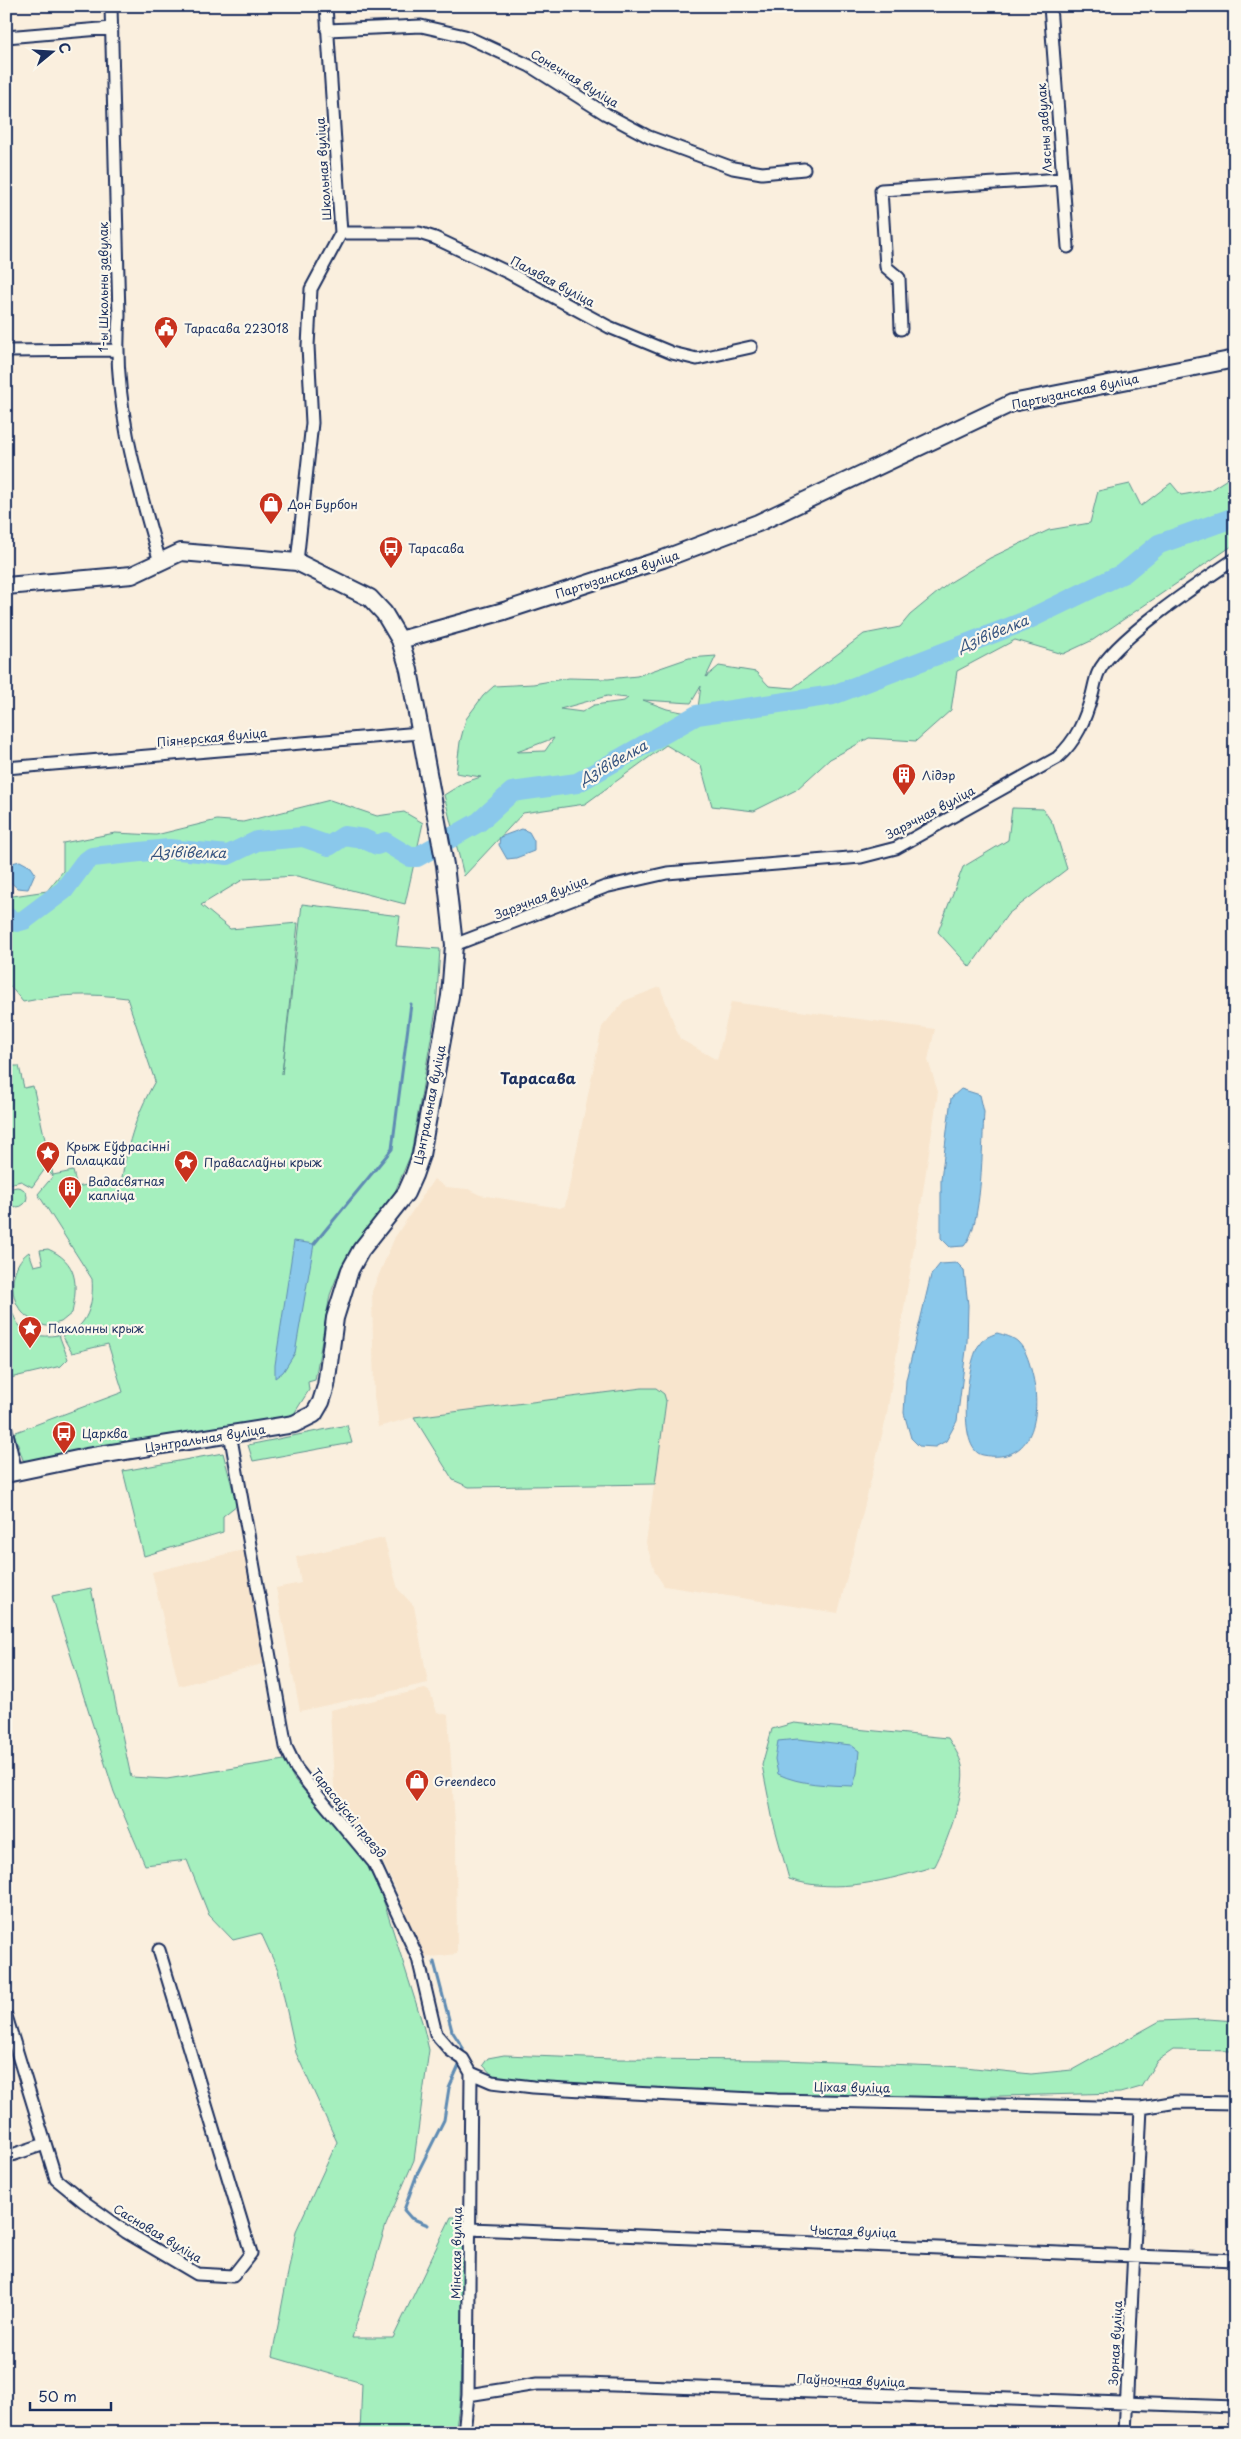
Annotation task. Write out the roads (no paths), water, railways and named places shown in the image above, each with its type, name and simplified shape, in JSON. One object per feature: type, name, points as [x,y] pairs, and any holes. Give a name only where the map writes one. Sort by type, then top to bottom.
[{"type":"street","name":"1-ы Школьны завулак","points":[[111,6],[119,316],[116,350],[125,430],[160,562]]},
{"type":"street","name":"Школьная вуліца","points":[[297,562],[312,423],[308,346],[311,290],[341,233],[326,6]]},
{"type":"street","name":"Лясны завулак","points":[[1050,6],[1068,247]]},
{"type":"street","name":"Сонечная вуліца","points":[[327,30],[421,26],[465,36],[530,66],[606,114],[649,137],[733,168],[762,173],[804,169]]},
{"type":"street","points":[[6,37],[112,28]]},
{"type":"street","points":[[901,329],[899,278],[886,267],[881,190],[1062,179]]},
{"type":"street","name":"Палявая вуліца","points":[[341,233],[419,233],[435,238],[507,272],[609,326],[672,353],[697,358],[751,347]]},
{"type":"street","points":[[6,351],[116,350]]},
{"type":"street","name":"Партызанская вуліца","points":[[400,640],[504,611],[663,560],[758,524],[1012,403],[1235,359]]},
{"type":"street","points":[[6,586],[132,575],[181,552],[297,562],[370,598],[384,613],[400,640]]},
{"type":"street","name":"Зарэчная вуліца","points":[[454,945],[628,880],[667,873],[861,857],[896,848],[1057,758],[1070,746],[1081,728],[1098,673],[1112,654],[1187,592],[1235,559]]},
{"type":"street","name":"Цэнтральная вуліца","points":[[11,1473],[87,1457],[294,1424],[314,1414],[321,1402],[326,1386],[335,1318],[341,1293],[361,1250],[406,1193],[421,1155],[450,996],[454,945],[445,865],[409,670],[400,640]]},
{"type":"street","name":"Піянерская вуліца","points":[[6,768],[420,733]]},
{"type":"street","points":[[6,1429],[11,1473]]},
{"type":"street","name":"Тарасаўскі праезд","points":[[230,1433],[286,1747],[296,1768],[374,1863],[418,1958],[436,2034],[450,2050],[463,2059],[471,2073]]},
{"type":"street","name":"Сасновая вуліца","points":[[6,2016],[56,2179],[82,2201],[126,2232],[197,2274],[233,2276],[251,2254],[159,1950]]},
{"type":"street","name":"Ціхая вуліца","points":[[471,2073],[492,2082],[533,2087],[777,2100],[1141,2108],[1177,2102],[1235,2103]]},
{"type":"street","name":"Мінская вуліца","points":[[464,2433],[468,2395],[471,2073]]},
{"type":"street","name":"Зорная вуліца","points":[[1125,2433],[1141,2108]]},
{"type":"street","points":[[6,2157],[45,2144]]},
{"type":"street","name":"Чыстая вуліца","points":[[470,2230],[1235,2260]]},
{"type":"street","name":"Паўночная вуліца","points":[[468,2395],[537,2384],[586,2384],[1235,2407]]},
{"type":"water","points":[[522,829],[529,832],[534,841],[534,851],[516,858],[507,859],[499,845],[500,837]]},
{"type":"water","points":[[20,861],[31,867],[35,873],[28,889],[17,888],[7,879],[7,871],[12,863]]},
{"type":"water","points":[[961,1089],[980,1095],[984,1112],[982,1162],[978,1203],[970,1236],[964,1246],[950,1247],[941,1238],[941,1180],[951,1098]]},
{"type":"water","points":[[294,1241],[314,1244],[295,1353],[283,1372],[275,1378],[275,1365]]},
{"type":"water","points":[[957,1263],[964,1270],[968,1305],[967,1342],[957,1421],[946,1441],[935,1447],[919,1446],[911,1438],[904,1413],[906,1380],[931,1275],[940,1264]]},
{"type":"water","points":[[997,1333],[1014,1339],[1024,1350],[1033,1377],[1036,1406],[1030,1434],[1023,1444],[1013,1452],[1000,1456],[983,1455],[975,1450],[969,1439],[966,1405],[975,1354],[983,1341]]},
{"type":"water","points":[[798,1739],[851,1745],[859,1751],[857,1773],[853,1786],[805,1782],[778,1774],[775,1759],[778,1741]]},
{"type":"waterway","name":"Дзівівелка","points":[[6,917],[17,922],[24,920],[64,890],[84,863],[92,857],[169,849],[228,855],[257,841],[303,837],[329,846],[344,836],[364,839],[377,845],[385,842],[410,857],[417,857],[479,822],[512,792],[577,783],[697,715],[833,695],[1023,622],[1124,573],[1159,544],[1235,517]]},
{"type":"waterway","points":[[314,1244],[392,1149],[411,1004]]},
{"type":"waterway","points":[[434,1962],[452,2031],[463,2048],[463,2055]]},
{"type":"waterway","points":[[428,2225],[411,2218],[404,2210],[417,2174],[444,2120],[449,2088],[461,2061]]},
{"type":"place","name":"Тарасава 223018","points":[[166,349]]},
{"type":"place","name":"Дон Бурбон","points":[[271,525]]},
{"type":"place","name":"Тарасава","points":[[391,569]]},
{"type":"place","name":"Лідэр","points":[[904,796]]},
{"type":"place","name":"Крыж Еўфрасінні Полацкай","points":[[48,1174]]},
{"type":"place","name":"Праваслаўны крыж","points":[[186,1183]]},
{"type":"place","name":"Вадасвятная капліца","points":[[70,1209]]},
{"type":"place","name":"Паклонны крыж","points":[[30,1349]]},
{"type":"place","name":"Царква","points":[[64,1454]]},
{"type":"place","name":"Greendeco","points":[[417,1802]]},
{"type":"district","name":"Тарасава","points":[[538,1077]]}]
